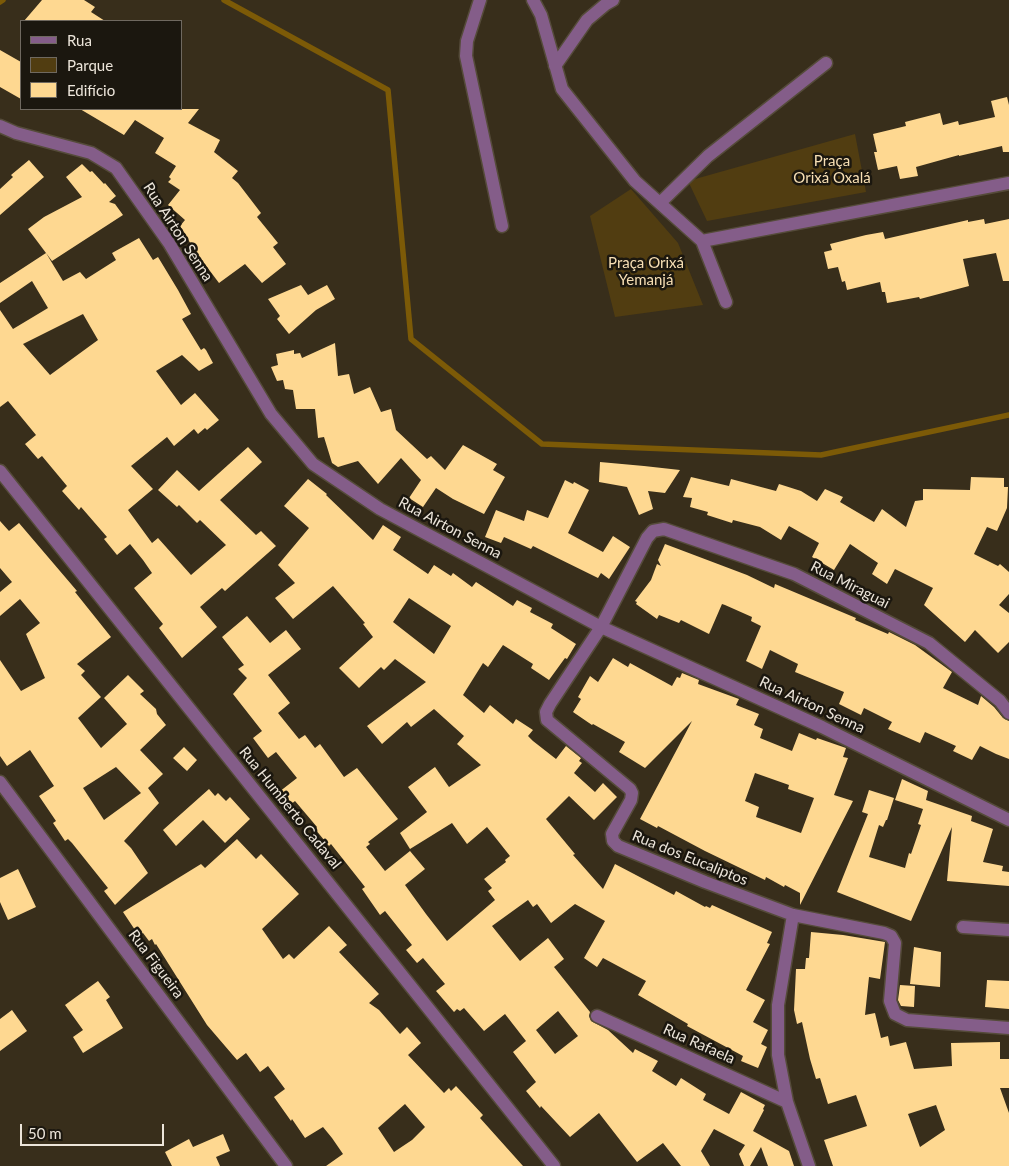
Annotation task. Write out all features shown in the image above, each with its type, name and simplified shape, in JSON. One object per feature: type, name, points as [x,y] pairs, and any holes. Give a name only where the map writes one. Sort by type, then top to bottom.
[{"type":"street","points":[[480,0],[467,41],[466,56],[502,226]]},
{"type":"street","points":[[533,0],[541,15],[562,89],[635,181],[702,241],[726,302]]},
{"type":"street","points":[[555,66],[587,20],[613,0]]},
{"type":"street","points":[[660,203],[708,156],[826,62]]},
{"type":"street","name":"Rua Airton Senna","points":[[0,126],[91,153],[116,168],[169,243],[271,414],[313,464],[380,509],[601,627],[822,726],[1009,820]]},
{"type":"street","points":[[702,241],[1009,183]]},
{"type":"street","name":"Rua Humberto Cadaval","points":[[0,471],[554,1166]]},
{"type":"street","name":"Rua Miraguai","points":[[653,531],[664,529],[794,574],[928,643],[1000,701],[1009,713]]},
{"type":"street","name":"Rua dos Eucaliptos","points":[[653,531],[647,538],[601,627],[550,704],[546,712],[547,720],[630,789],[632,793],[631,800],[612,834],[613,841],[618,846],[793,915]]},
{"type":"street","name":"Rua Figueira","points":[[0,782],[286,1166]]},
{"type":"street","points":[[809,1166],[787,1102],[778,1055],[778,1005],[793,915],[884,932],[891,936],[895,943],[890,1002],[895,1014],[907,1020],[1009,1028]]},
{"type":"street","points":[[963,927],[1009,930]]},
{"type":"street","name":"Rua Rafaela","points":[[597,1016],[787,1102]]},
{"type":"green space","name":"Praça Orixá Oxalá","points":[[855,134],[866,192],[707,221],[688,181]]},
{"type":"green space","name":"Praça Orixá Yemanjá","points":[[631,189],[678,243],[703,305],[615,317],[590,216]]},
{"type":"building","points":[[42,0],[84,0],[95,7],[91,12],[103,20],[25,20]]},
{"type":"building","points":[[0,50],[20,61],[20,98],[0,87]]},
{"type":"building","points":[[1007,97],[1009,105],[1009,152],[1003,152],[1002,146],[959,155],[916,167],[918,176],[900,179],[897,166],[878,170],[873,134],[906,126],[905,122],[940,113],[943,125],[958,121],[959,125],[995,117],[991,101]]},
{"type":"building","points":[[199,109],[188,123],[220,140],[214,152],[238,171],[232,178],[261,213],[257,217],[278,243],[273,247],[286,264],[262,283],[245,264],[219,283],[195,251],[180,226],[185,220],[168,205],[180,190],[168,182],[176,166],[155,153],[164,138],[135,120],[124,135],[82,110]]},
{"type":"building","points":[[29,160],[44,177],[0,215],[0,189],[13,177],[11,175]]},
{"type":"building","points":[[82,164],[105,183],[116,196],[109,202],[115,204],[123,215],[52,261],[28,229],[44,217],[82,197],[66,177]]},
{"type":"building","points":[[984,219],[985,224],[1009,219],[1009,281],[1003,281],[996,253],[963,259],[969,286],[920,299],[919,297],[887,303],[885,292],[882,292],[880,282],[847,290],[845,281],[842,282],[838,267],[828,269],[824,252],[832,250],[830,244],[883,232],[885,239],[968,220],[968,222]]},
{"type":"building","points":[[139,238],[153,260],[158,257],[191,314],[182,319],[201,350],[204,348],[206,350],[213,363],[199,371],[182,355],[156,371],[181,405],[195,393],[219,420],[207,430],[205,428],[198,434],[194,429],[174,446],[167,437],[131,466],[153,489],[128,510],[152,543],[158,538],[191,575],[226,545],[200,520],[197,523],[179,505],[177,507],[158,490],[177,470],[199,491],[248,447],[262,462],[220,500],[256,535],[261,531],[276,546],[225,591],[222,588],[200,607],[217,627],[182,658],[159,628],[163,624],[134,588],[152,573],[143,560],[130,544],[117,555],[104,539],[107,537],[81,507],[79,510],[62,491],[67,486],[42,456],[38,459],[25,444],[36,435],[8,401],[0,407],[0,310],[13,329],[48,308],[32,281],[0,303],[0,283],[46,253],[63,281],[80,272],[86,279],[116,260],[112,253]],"holes":[[[83,314],[98,340],[50,375],[23,344]]]},
{"type":"building","points":[[301,285],[308,295],[327,285],[335,299],[316,310],[289,334],[277,319],[280,316],[268,299]]},
{"type":"building","points":[[335,343],[338,376],[349,374],[354,394],[370,387],[381,412],[391,409],[396,430],[427,459],[431,456],[445,470],[463,445],[497,464],[493,470],[505,477],[484,514],[453,499],[436,488],[423,507],[409,498],[421,480],[401,458],[378,484],[358,461],[338,467],[332,463],[324,437],[318,438],[315,409],[296,409],[293,390],[285,389],[283,380],[277,381],[271,367],[278,365],[276,354],[294,350],[294,354],[300,353],[302,358]]},
{"type":"building","points":[[600,462],[680,470],[665,493],[648,491],[653,509],[639,515],[627,487],[599,482]]},
{"type":"building","points":[[691,477],[729,486],[731,479],[776,491],[779,484],[801,491],[817,501],[825,489],[843,497],[840,502],[874,522],[882,509],[906,527],[915,501],[923,500],[923,489],[970,490],[971,477],[1004,478],[1004,487],[1008,487],[1007,508],[997,531],[987,527],[974,554],[998,566],[1000,564],[1009,572],[1009,594],[999,605],[1009,613],[1009,642],[998,653],[975,630],[965,642],[924,605],[933,588],[895,569],[887,584],[872,574],[878,563],[850,544],[834,570],[812,557],[819,543],[789,526],[781,540],[760,527],[733,520],[732,523],[707,515],[708,512],[690,507],[692,498],[683,497]]},
{"type":"building","points":[[308,479],[327,494],[373,540],[383,525],[401,537],[393,550],[428,574],[434,565],[451,576],[453,573],[472,587],[476,582],[513,606],[517,600],[532,608],[530,612],[553,624],[551,628],[576,644],[567,659],[565,658],[549,680],[531,668],[533,664],[503,645],[488,667],[483,663],[463,695],[484,713],[490,705],[513,724],[516,719],[533,730],[528,736],[556,759],[566,746],[581,758],[579,761],[582,763],[574,773],[595,792],[603,783],[617,797],[594,820],[569,796],[546,819],[575,854],[573,855],[603,889],[615,864],[674,895],[676,891],[705,907],[710,908],[712,905],[772,932],[767,943],[770,944],[746,990],[765,1000],[753,1022],[768,1030],[761,1044],[767,1047],[758,1068],[741,1061],[743,1056],[687,1026],[688,1024],[638,995],[646,981],[603,958],[597,967],[584,958],[605,921],[575,904],[551,923],[537,904],[533,907],[528,900],[492,926],[520,961],[548,938],[564,959],[554,967],[590,1012],[591,1021],[608,1030],[633,1053],[635,1049],[658,1061],[652,1071],[676,1086],[681,1078],[706,1094],[703,1100],[729,1114],[741,1092],[765,1105],[753,1131],[789,1151],[794,1166],[768,1166],[761,1147],[750,1166],[744,1166],[739,1154],[745,1145],[714,1129],[701,1151],[710,1166],[681,1166],[663,1143],[637,1162],[599,1113],[570,1137],[541,1106],[540,1108],[526,1091],[536,1082],[513,1052],[526,1041],[505,1014],[484,1031],[464,1008],[460,1011],[457,1009],[454,1012],[436,991],[445,984],[423,958],[417,963],[406,950],[412,945],[385,911],[380,915],[362,889],[365,887],[331,844],[329,846],[315,829],[317,827],[295,801],[290,805],[279,792],[297,778],[276,752],[268,758],[253,738],[262,731],[233,694],[247,678],[238,669],[244,665],[222,637],[247,616],[270,643],[286,630],[301,649],[268,675],[290,703],[278,713],[299,739],[305,735],[315,748],[320,744],[344,777],[357,768],[398,819],[368,842],[370,844],[366,847],[385,871],[410,851],[425,869],[405,885],[447,941],[495,900],[488,891],[492,888],[484,879],[506,862],[505,860],[510,856],[487,827],[467,844],[452,823],[410,849],[400,833],[427,812],[408,787],[435,767],[449,787],[481,765],[457,744],[464,736],[434,709],[411,727],[407,722],[382,744],[367,726],[426,682],[395,659],[384,670],[381,667],[359,688],[339,668],[373,637],[363,624],[365,623],[333,586],[293,619],[275,598],[295,583],[278,565],[309,528],[284,506]],"holes":[[[409,598],[451,626],[434,654],[393,622]],[[558,1011],[578,1036],[555,1054],[536,1030]]]},
{"type":"building","points":[[565,480],[573,484],[574,482],[589,490],[568,533],[603,552],[613,536],[630,547],[609,579],[601,573],[598,578],[533,546],[531,549],[504,537],[501,543],[485,537],[496,510],[524,521],[527,510],[548,518]]},
{"type":"building","points":[[0,521],[9,531],[19,523],[77,591],[75,592],[111,637],[77,664],[85,671],[81,675],[101,697],[78,718],[101,748],[127,724],[104,698],[128,675],[144,691],[140,694],[156,709],[157,714],[166,725],[140,750],[163,774],[148,788],[159,803],[124,841],[148,873],[115,905],[104,891],[108,888],[72,843],[68,839],[65,841],[53,823],[56,821],[39,796],[54,786],[30,750],[7,766],[0,756],[0,660],[21,691],[45,678],[26,634],[40,623],[20,599],[0,616],[0,592],[12,582],[0,568]],"holes":[[[116,767],[141,793],[104,820],[83,788]]]},
{"type":"building","points":[[665,544],[747,575],[774,588],[775,584],[856,618],[855,620],[888,634],[889,632],[915,645],[952,672],[943,688],[978,705],[981,696],[1003,718],[1009,721],[1009,759],[980,746],[972,760],[953,751],[956,746],[925,732],[920,743],[888,729],[892,722],[864,708],[861,715],[839,704],[844,692],[795,672],[798,664],[770,650],[762,669],[746,661],[761,626],[751,621],[752,617],[725,605],[722,604],[709,634],[681,620],[679,623],[659,615],[657,619],[636,604],[637,602],[635,601],[651,580],[657,564],[661,566],[658,560]]},
{"type":"building","points":[[613,658],[628,667],[630,663],[672,686],[677,677],[680,678],[682,673],[699,680],[698,684],[739,699],[736,705],[759,714],[754,725],[763,729],[760,738],[792,751],[799,733],[846,748],[843,757],[848,758],[834,795],[853,801],[800,905],[800,893],[766,877],[765,880],[658,826],[657,828],[640,819],[692,721],[645,768],[619,752],[625,742],[592,725],[573,712],[581,699],[578,697],[590,676],[598,682]],"holes":[[[755,773],[789,785],[788,789],[814,798],[801,833],[756,817],[759,807],[745,801]]]},
{"type":"building","points":[[184,747],[197,760],[187,771],[173,758]]},
{"type":"building","points":[[902,779],[928,791],[926,800],[972,816],[971,821],[993,829],[983,862],[1003,866],[1002,871],[1009,872],[1009,886],[947,881],[952,827],[911,921],[837,892],[868,814],[862,812],[869,790],[894,798],[887,820],[883,827],[879,825],[869,857],[905,868],[921,825],[918,824],[923,809],[895,800]]},
{"type":"building","points":[[209,789],[215,796],[218,793],[226,801],[230,797],[250,819],[225,843],[203,820],[176,846],[163,830]]},
{"type":"building","points":[[237,839],[256,859],[261,854],[299,894],[262,929],[283,959],[289,954],[294,959],[329,926],[347,945],[339,952],[379,994],[369,1003],[379,1010],[400,1034],[407,1027],[421,1043],[408,1055],[444,1093],[449,1088],[451,1091],[456,1086],[483,1115],[480,1118],[523,1166],[326,1166],[343,1154],[332,1138],[323,1127],[305,1138],[274,1097],[285,1089],[268,1066],[260,1072],[246,1053],[237,1060],[207,1025],[156,944],[152,939],[149,941],[143,933],[139,936],[123,912],[201,864],[205,868]],"holes":[[[405,1104],[425,1127],[412,1140],[394,1152],[378,1128]]]},
{"type":"building","points":[[18,869],[36,907],[8,920],[0,902],[0,878]]},
{"type":"building","points":[[811,932],[885,942],[880,979],[869,977],[865,1015],[875,1013],[881,1038],[888,1036],[890,1046],[906,1042],[914,1069],[952,1066],[951,1043],[1000,1042],[1000,1059],[1009,1059],[1009,1088],[1000,1088],[1009,1113],[1009,1166],[833,1166],[824,1140],[867,1126],[856,1095],[828,1104],[820,1078],[816,1079],[802,1022],[797,1024],[794,1010],[796,969],[805,969],[806,958],[809,958]],"holes":[[[936,1105],[945,1130],[920,1147],[908,1114]]]},
{"type":"building","points":[[914,947],[941,952],[940,987],[910,984]]},
{"type":"building","points":[[987,980],[1009,981],[1009,1009],[985,1007]]},
{"type":"building","points":[[98,981],[110,997],[106,1000],[123,1028],[83,1053],[73,1037],[83,1030],[65,1005]]},
{"type":"building","points":[[900,985],[915,986],[914,1007],[901,1006],[898,1000]]},
{"type":"building","points":[[12,1010],[27,1031],[0,1051],[0,1019]]},
{"type":"building","points":[[223,1134],[230,1151],[216,1157],[220,1166],[172,1166],[165,1152],[189,1139],[193,1147]]},
{"type":"waterway","points":[[224,0],[388,90],[411,339],[542,444],[821,455],[1009,415]]}]
